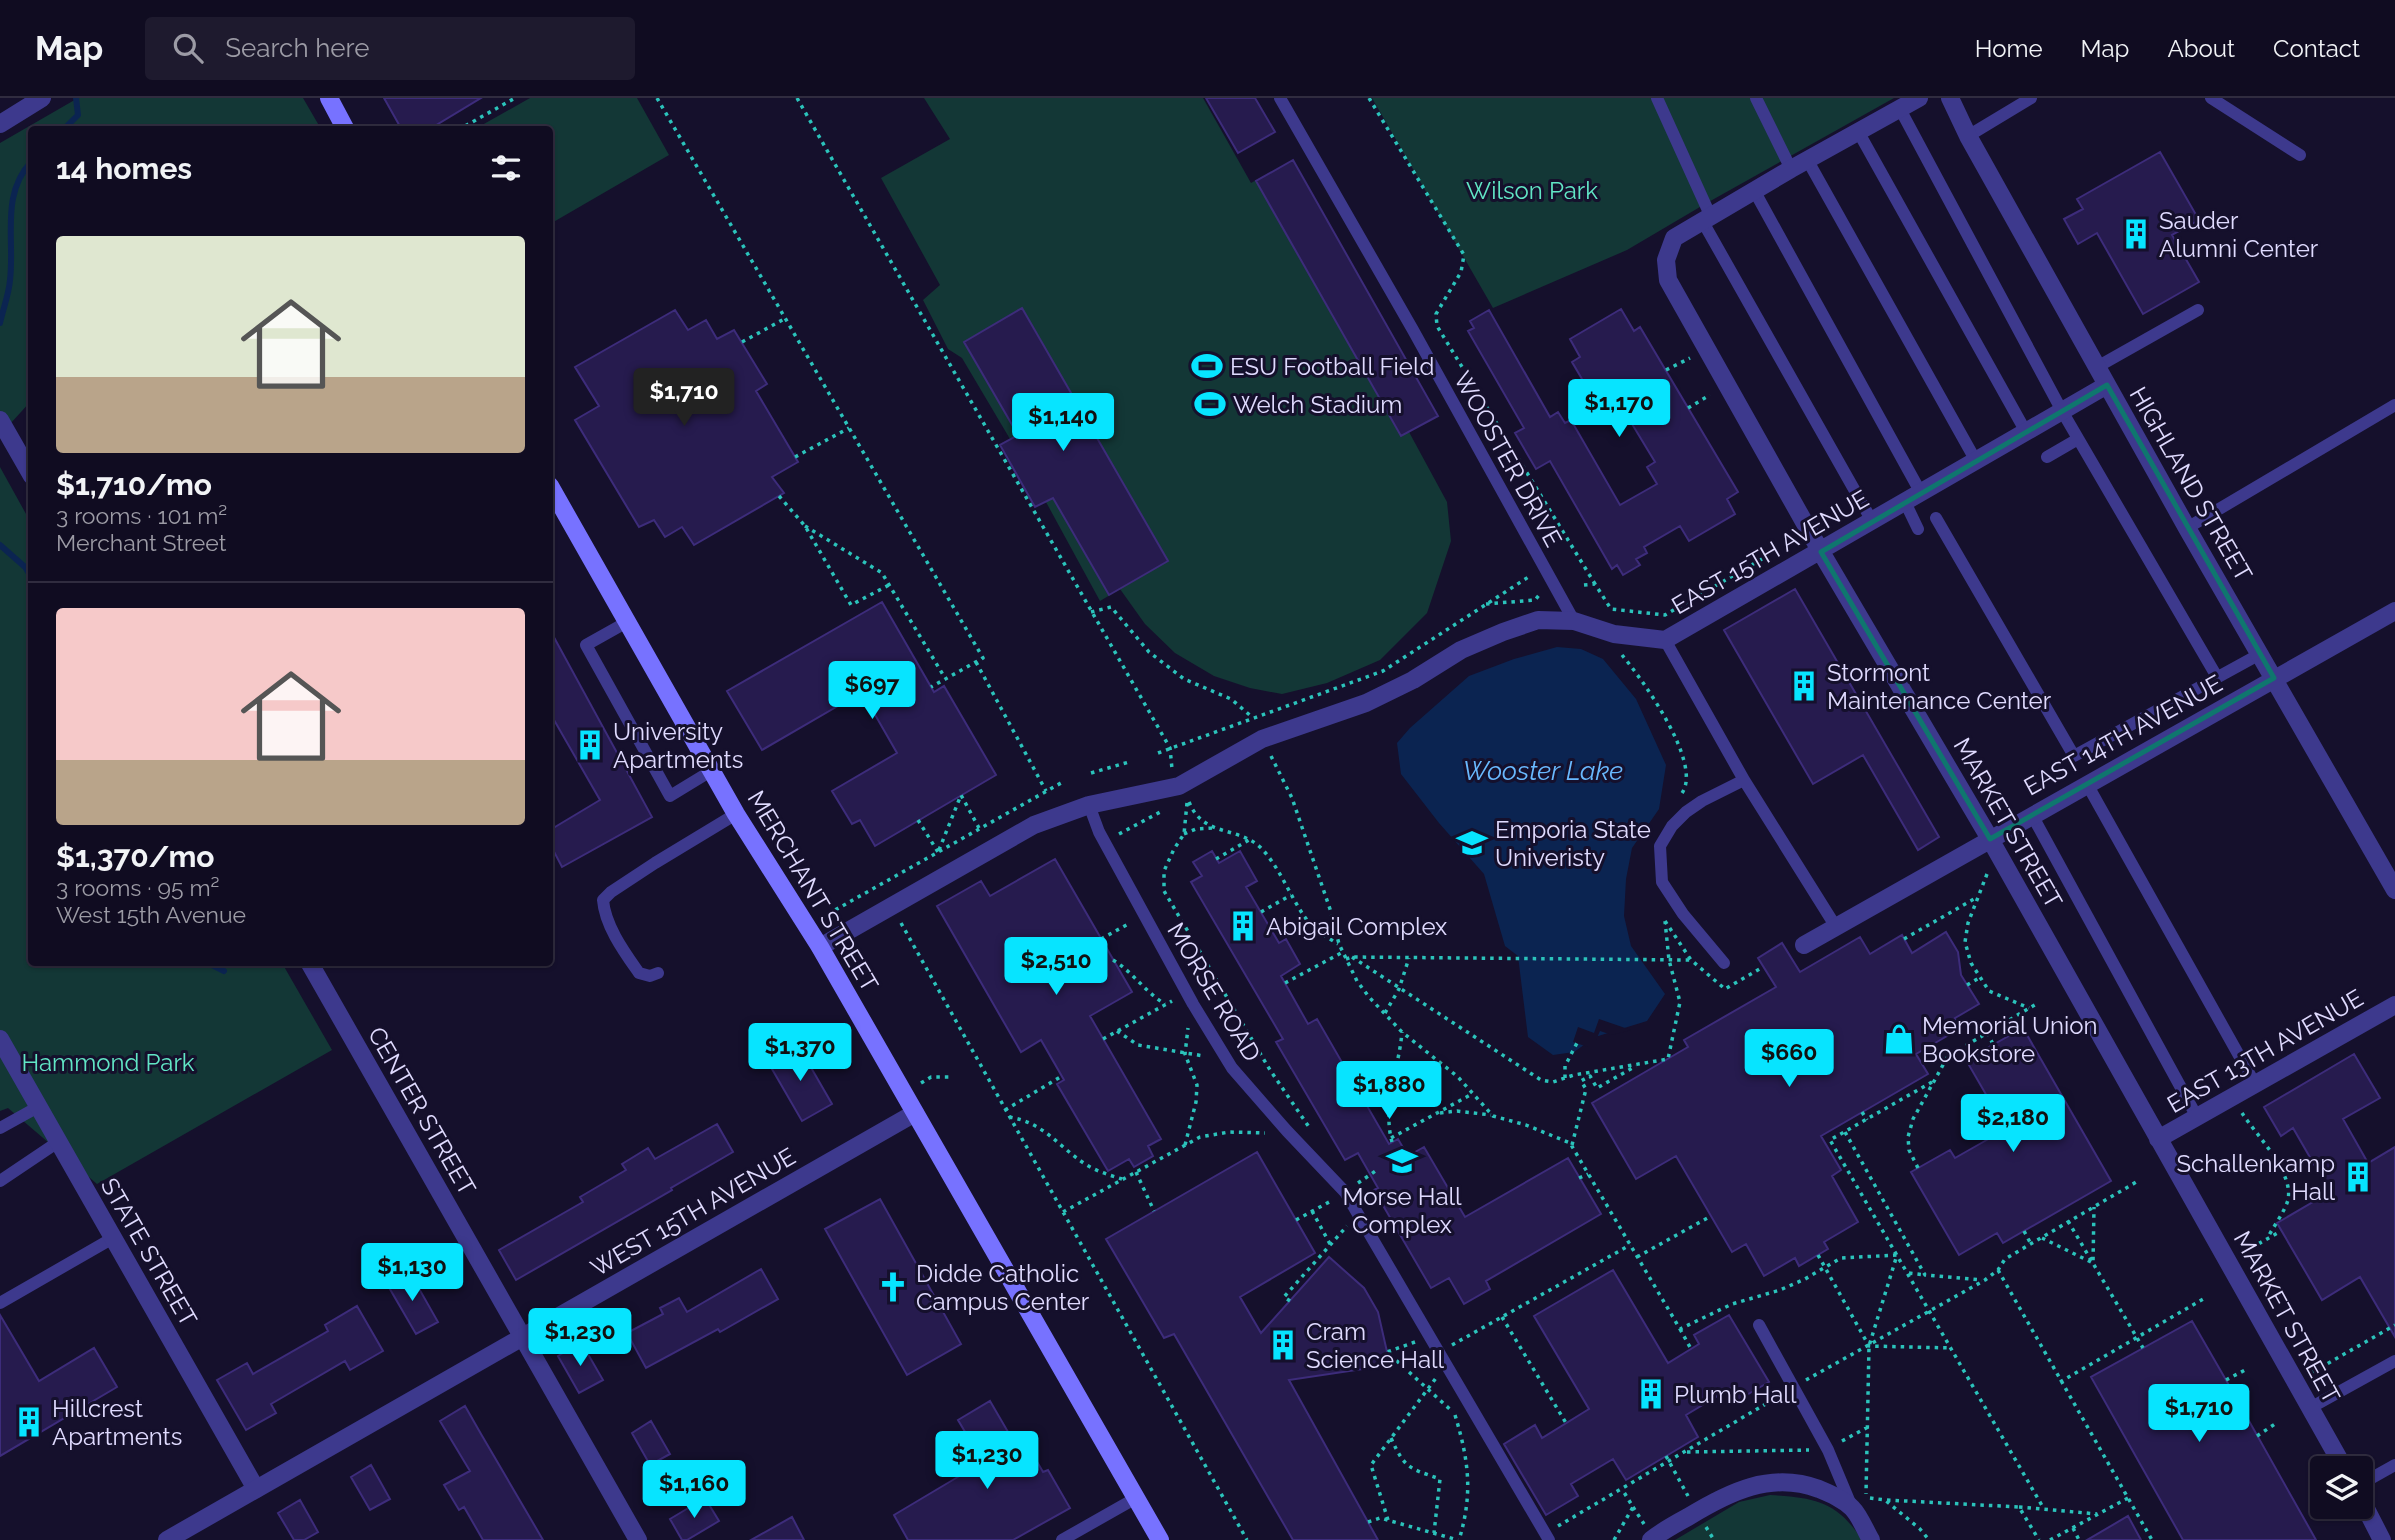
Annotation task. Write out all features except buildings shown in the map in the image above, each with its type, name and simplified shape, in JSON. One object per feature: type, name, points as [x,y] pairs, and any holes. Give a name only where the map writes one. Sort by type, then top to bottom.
[{"type":"main road","points":[[328,98],[344,126]]},
{"type":"main road","name":"MERCHANT STREET","points":[[553,491],[736,814],[820,947],[1160,1540]]},
{"type":"street","points":[[1707,219],[1919,98]]},
{"type":"street","name":"HIGHLAND STREET","points":[[1950,98],[1968,136],[2187,528],[2395,891]]},
{"type":"street","points":[[0,124],[38,99]]},
{"type":"street","name":"MARKET STREET","points":[[1707,219],[1674,238],[1667,260],[1668,280],[1821,552],[1990,839],[2337,1456]]},
{"type":"street","name":"EAST 15TH AVENUE","points":[[820,947],[1034,825],[1088,805],[1179,786],[1262,739],[1366,703],[1413,680],[1461,650],[1503,632],[1538,621],[1574,621],[1614,634],[1665,640],[2107,385]]},
{"type":"street","points":[[0,421],[28,469]]},
{"type":"street","name":"EAST 14TH AVENUE","points":[[1804,945],[2395,611]]},
{"type":"street","name":"CENTER STREET","points":[[311,966],[638,1540]]},
{"type":"street","name":"EAST 13TH AVENUE","points":[[2158,1139],[2395,1005]]},
{"type":"street","name":"STATE STREET","points":[[0,1039],[256,1489]]},
{"type":"street","name":"WEST 15TH AVENUE","points":[[167,1540],[915,1112]]},
{"type":"street","points":[[1651,1540],[1697,1511],[1741,1489],[1761,1483],[1785,1482],[1807,1485],[1827,1492],[1853,1509],[1871,1540]]},
{"type":"street","points":[[2371,1519],[2382,1540]]},
{"type":"lane","name":"WOOSTER DRIVE","points":[[1280,98],[1413,330],[1574,621]]},
{"type":"lane","points":[[1657,98],[1707,219],[1872,521]]},
{"type":"lane","points":[[1756,98],[1791,169]]},
{"type":"lane","points":[[1968,136],[2031,98]]},
{"type":"lane","points":[[2211,98],[2300,155]]},
{"type":"lane","points":[[1900,109],[2062,411],[2217,677]]},
{"type":"lane","points":[[1859,133],[2026,432]]},
{"type":"lane","points":[[1808,161],[1976,461]]},
{"type":"lane","points":[[1755,192],[1921,493]]},
{"type":"lane","points":[[2097,367],[2198,310]]},
{"type":"lane","points":[[2187,528],[2395,405]]},
{"type":"lane","points":[[2047,457],[2078,439]]},
{"type":"lane","points":[[1905,502],[1919,529]]},
{"type":"lane","points":[[1936,518],[2074,757],[2260,654]]},
{"type":"lane","points":[[627,622],[586,645],[670,796],[712,771]]},
{"type":"lane","points":[[1665,640],[1744,780],[1836,927]]},
{"type":"lane","points":[[1724,963],[1683,914],[1662,882],[1660,846],[1672,826],[1686,812],[1744,780]]},
{"type":"lane","points":[[2087,784],[2255,1084]]},
{"type":"lane","name":"MORSE ROAD","points":[[1088,805],[1099,832],[1193,1004],[1232,1068],[1345,1192],[1435,1354],[1547,1537]]},
{"type":"lane","points":[[658,973],[650,976],[639,973],[622,950],[603,901],[611,892],[655,863],[736,814]]},
{"type":"lane","points":[[2032,815],[2197,1117]]},
{"type":"lane","points":[[0,1128],[38,1107]]},
{"type":"lane","points":[[0,1181],[58,1142]]},
{"type":"lane","points":[[0,1303],[113,1238]]},
{"type":"lane","points":[[1759,1325],[1828,1450],[1853,1509]]},
{"type":"lane","points":[[2310,1408],[2395,1361]]},
{"type":"lane","points":[[2373,1477],[2395,1465]]},
{"type":"lane","points":[[1062,1540],[1136,1498]]},
{"type":"path","points":[[465,126],[515,98]]},
{"type":"path","points":[[657,98],[983,659],[931,687]]},
{"type":"path","points":[[797,98],[1170,748],[1172,769]]},
{"type":"path","points":[[1369,98],[1464,255],[1461,272],[1436,314],[1437,326],[1612,608],[1665,615],[1764,558]]},
{"type":"path","points":[[742,342],[786,318]]},
{"type":"path","points":[[1665,370],[1690,358]]},
{"type":"path","points":[[1688,408],[1712,394]]},
{"type":"path","points":[[795,457],[849,428]]},
{"type":"path","points":[[779,496],[805,526],[851,605],[889,585]]},
{"type":"path","points":[[805,526],[881,573],[945,678]]},
{"type":"path","points":[[1158,752],[1383,671],[1535,573]]},
{"type":"path","points":[[1486,604],[1535,600],[1540,595],[1538,584]]},
{"type":"path","points":[[1584,586],[1595,584]]},
{"type":"path","points":[[1091,612],[1111,607],[1149,652],[1185,679],[1231,699],[1252,717]]},
{"type":"path","points":[[1621,653],[1660,707],[1680,750],[1686,773],[1686,787],[1676,801]]},
{"type":"path","points":[[976,662],[1046,791]]},
{"type":"path","points":[[1269,752],[1292,798],[1339,944],[1369,997],[1402,1032],[1458,1077],[1493,1116]]},
{"type":"path","points":[[1091,773],[1129,762]]},
{"type":"path","points":[[828,914],[1061,783]]},
{"type":"path","points":[[938,852],[961,795],[979,828]]},
{"type":"path","points":[[1187,797],[1192,810],[1214,828],[1249,840],[1260,848],[1306,918],[1325,936],[1339,944]]},
{"type":"path","points":[[1176,803],[1187,797]]},
{"type":"path","points":[[1187,797],[1184,834],[1164,872],[1164,891],[1270,1070],[1312,1132]]},
{"type":"path","points":[[1099,832],[1121,834],[1165,810]]},
{"type":"path","points":[[918,820],[938,852]]},
{"type":"path","points":[[1184,834],[1196,829],[1214,828]]},
{"type":"path","points":[[1216,859],[1249,840]]},
{"type":"path","points":[[1987,872],[1968,923],[1965,942],[1971,963],[1989,991],[2030,1008]]},
{"type":"path","points":[[1261,912],[1291,895]]},
{"type":"path","points":[[1904,939],[1976,898]]},
{"type":"path","points":[[1352,957],[1541,1080],[1553,1082],[1668,1059],[1681,1002],[1669,960],[1665,921],[1660,911]]},
{"type":"path","points":[[912,917],[900,923],[1248,1540]]},
{"type":"path","points":[[1101,939],[1134,921]]},
{"type":"path","points":[[1285,983],[1343,953]]},
{"type":"path","points":[[1346,959],[1469,957],[1691,960]]},
{"type":"path","points":[[1385,1013],[1399,989],[1409,958]]},
{"type":"path","points":[[1113,960],[1124,966],[1139,983],[1166,1004]]},
{"type":"path","points":[[1967,985],[1979,978]]},
{"type":"path","points":[[1103,1039],[1176,998]]},
{"type":"path","points":[[1918,1168],[1909,1150],[1908,1137],[1913,1119],[1948,1056],[2038,1003]]},
{"type":"path","points":[[1185,1145],[1196,1102],[1197,1086],[1185,1054],[1189,1022],[1195,1033]]},
{"type":"path","points":[[1117,1031],[1138,1045],[1208,1056],[1202,1045]]},
{"type":"path","points":[[1402,1032],[1389,1099],[1388,1128],[1392,1140],[1472,1094]]},
{"type":"path","points":[[1987,1033],[1993,1044]]},
{"type":"path","points":[[1565,1078],[1569,1055],[1577,1043]]},
{"type":"path","points":[[1572,1147],[1586,1089],[1581,1081],[1590,1076],[1597,1088],[1639,1064]]},
{"type":"path","points":[[1005,1110],[1062,1076]]},
{"type":"path","points":[[921,1083],[931,1077],[952,1077]]},
{"type":"path","points":[[1932,1082],[1830,1140],[2044,1509]]},
{"type":"path","points":[[2240,1110],[2271,1151],[2285,1178],[2288,1198],[2267,1239]]},
{"type":"path","points":[[1438,1113],[1457,1111],[1493,1116],[1526,1125],[1570,1143],[1691,1349]]},
{"type":"path","points":[[1863,1112],[1867,1120]]},
{"type":"path","points":[[1009,1117],[1025,1119],[1085,1163],[1122,1179]]},
{"type":"path","points":[[1063,1212],[1200,1137],[1212,1134],[1287,1131]]},
{"type":"path","points":[[1845,1132],[1925,1275]]},
{"type":"path","points":[[1136,1172],[1154,1211]]},
{"type":"path","points":[[1579,1178],[1588,1174]]},
{"type":"path","points":[[1352,1178],[1356,1185]]},
{"type":"path","points":[[1547,1537],[1793,1387],[1984,1280],[1998,1270],[2006,1259],[2138,1181]]},
{"type":"path","points":[[1296,1220],[1336,1198]]},
{"type":"path","points":[[2093,1264],[2094,1206]]},
{"type":"path","points":[[1312,1211],[1330,1244]]},
{"type":"path","points":[[1637,1257],[1711,1216]]},
{"type":"path","points":[[1290,1301],[1284,1297],[1351,1221]]},
{"type":"path","points":[[2068,1221],[2143,1348]]},
{"type":"path","points":[[2024,1231],[2031,1244]]},
{"type":"path","points":[[2239,1255],[2281,1231]]},
{"type":"path","points":[[2042,1238],[2093,1264]]},
{"type":"path","points":[[1435,1354],[1630,1245]]},
{"type":"path","points":[[1818,1255],[1869,1346]]},
{"type":"path","points":[[1680,1329],[1732,1304],[1780,1290],[1842,1258],[1897,1255]]},
{"type":"path","points":[[1897,1255],[1869,1346],[1866,1498],[2098,1514]]},
{"type":"path","points":[[1998,1270],[2152,1540]]},
{"type":"path","points":[[1908,1273],[1984,1280]]},
{"type":"path","points":[[2060,1382],[2205,1298]]},
{"type":"path","points":[[1502,1317],[1566,1423]]},
{"type":"path","points":[[2313,1372],[2395,1325]]},
{"type":"path","points":[[1450,1335],[1455,1343]]},
{"type":"path","points":[[1388,1520],[1371,1465],[1391,1438],[1428,1389],[1440,1373],[1435,1354],[1421,1340],[1387,1352],[1428,1389],[1455,1413],[1462,1418]]},
{"type":"path","points":[[1869,1346],[1952,1348]]},
{"type":"path","points":[[2225,1380],[2245,1370]]},
{"type":"path","points":[[1368,1522],[1380,1518],[1458,1540],[1467,1513],[1469,1482],[1463,1441],[1455,1413]]},
{"type":"path","points":[[2257,1436],[2275,1424]]},
{"type":"path","points":[[1687,1452],[1828,1450],[1868,1427]]},
{"type":"path","points":[[1391,1438],[1401,1460],[1411,1469],[1440,1479],[1434,1533]]},
{"type":"path","points":[[1666,1456],[1688,1496]]},
{"type":"path","points":[[1614,1540],[1633,1507],[1622,1489]]},
{"type":"path","points":[[2050,1540],[2128,1498]]},
{"type":"path","points":[[1885,1500],[1929,1540]]},
{"type":"path","points":[[2019,1507],[2039,1540]]},
{"type":"path","points":[[1706,1526],[1714,1540]]},
{"type":"path","points":[[2073,1528],[2079,1540]]},
{"type":"highlighted area","points":[[2107,385],[2274,678],[1990,839],[1821,552]]},
{"type":"green space","points":[[78,98],[303,98],[319,126],[29,126]]},
{"type":"green space","points":[[530,98],[637,98],[669,155],[553,222],[553,126],[480,126]]},
{"type":"green space","name":"Welch Stadium","points":[[924,98],[1203,98],[1251,183],[1293,160],[1438,416],[1409,432],[1447,502],[1451,541],[1427,613],[1380,660],[1327,683],[1282,694],[1250,688],[1214,676],[1175,653],[1145,624],[1120,589],[1100,601],[1046,502],[1035,507],[1000,445],[1010,439],[962,358],[948,349],[923,300],[940,285],[881,178],[950,139]]},
{"type":"green space","name":"Wilson Park","points":[[1372,98],[1894,98],[1627,250],[1493,308]]},
{"type":"green space","points":[[28,127],[28,404],[0,435],[0,143]]},
{"type":"green space","name":"Hammond Park","points":[[0,467],[28,518],[28,966],[284,966],[332,1050],[97,1184],[8,1108],[0,1111]]},
{"type":"green space","points":[[1770,1495],[1824,1504],[1843,1517],[1862,1540],[1675,1540],[1739,1502]]},
{"type":"water","name":"Wooster Lake","points":[[1557,647],[1581,649],[1603,659],[1636,699],[1666,765],[1659,809],[1632,848],[1626,879],[1624,916],[1631,946],[1665,994],[1647,1021],[1595,1037],[1574,1052],[1553,1055],[1528,1037],[1518,956],[1505,946],[1484,874],[1401,774],[1397,743],[1410,728],[1469,676]]},
{"type":"pier","points":[[1599,1019],[1631,1030],[1612,1035],[1600,1031],[1596,1040],[1588,1047],[1573,1042],[1578,1027],[1594,1033]]},
{"type":"waterway","points":[[67,126],[78,115],[76,98]]},
{"type":"waterway","points":[[0,323],[10,280],[12,202],[22,174],[28,166]]},
{"type":"waterway","points":[[0,545],[28,572]]},
{"type":"waterway","points":[[214,966],[224,971]]},
{"type":"place","name":"Sauder Alumni Center","points":[[2136,234]]},
{"type":"place","name":"ESU Football Field","points":[[1207,366]]},
{"type":"place","name":"Welch Stadium","points":[[1210,404]]},
{"type":"place","name":"Stormont Maintenance Center","points":[[1804,686]]},
{"type":"place","name":"University Apartments","points":[[590,745]]},
{"type":"place","name":"Emporia State Univeristy","points":[[1472,843]]},
{"type":"place","name":"Abigail Complex","points":[[1243,926]]},
{"type":"place","name":"Memorial Union Bookstore","points":[[1899,1039]]},
{"type":"place","name":"Morse Hall Complex","points":[[1402,1161]]},
{"type":"place","name":"Schallenkamp Hall","points":[[2358,1177]]},
{"type":"place","name":"Didde Catholic Campus Center","points":[[893,1287]]},
{"type":"place","name":"Cram Science Hall","points":[[1283,1345]]},
{"type":"place","name":"Plumb Hall","points":[[1651,1394]]},
{"type":"place","name":"Hillcrest Apartments","points":[[29,1422]]}]
